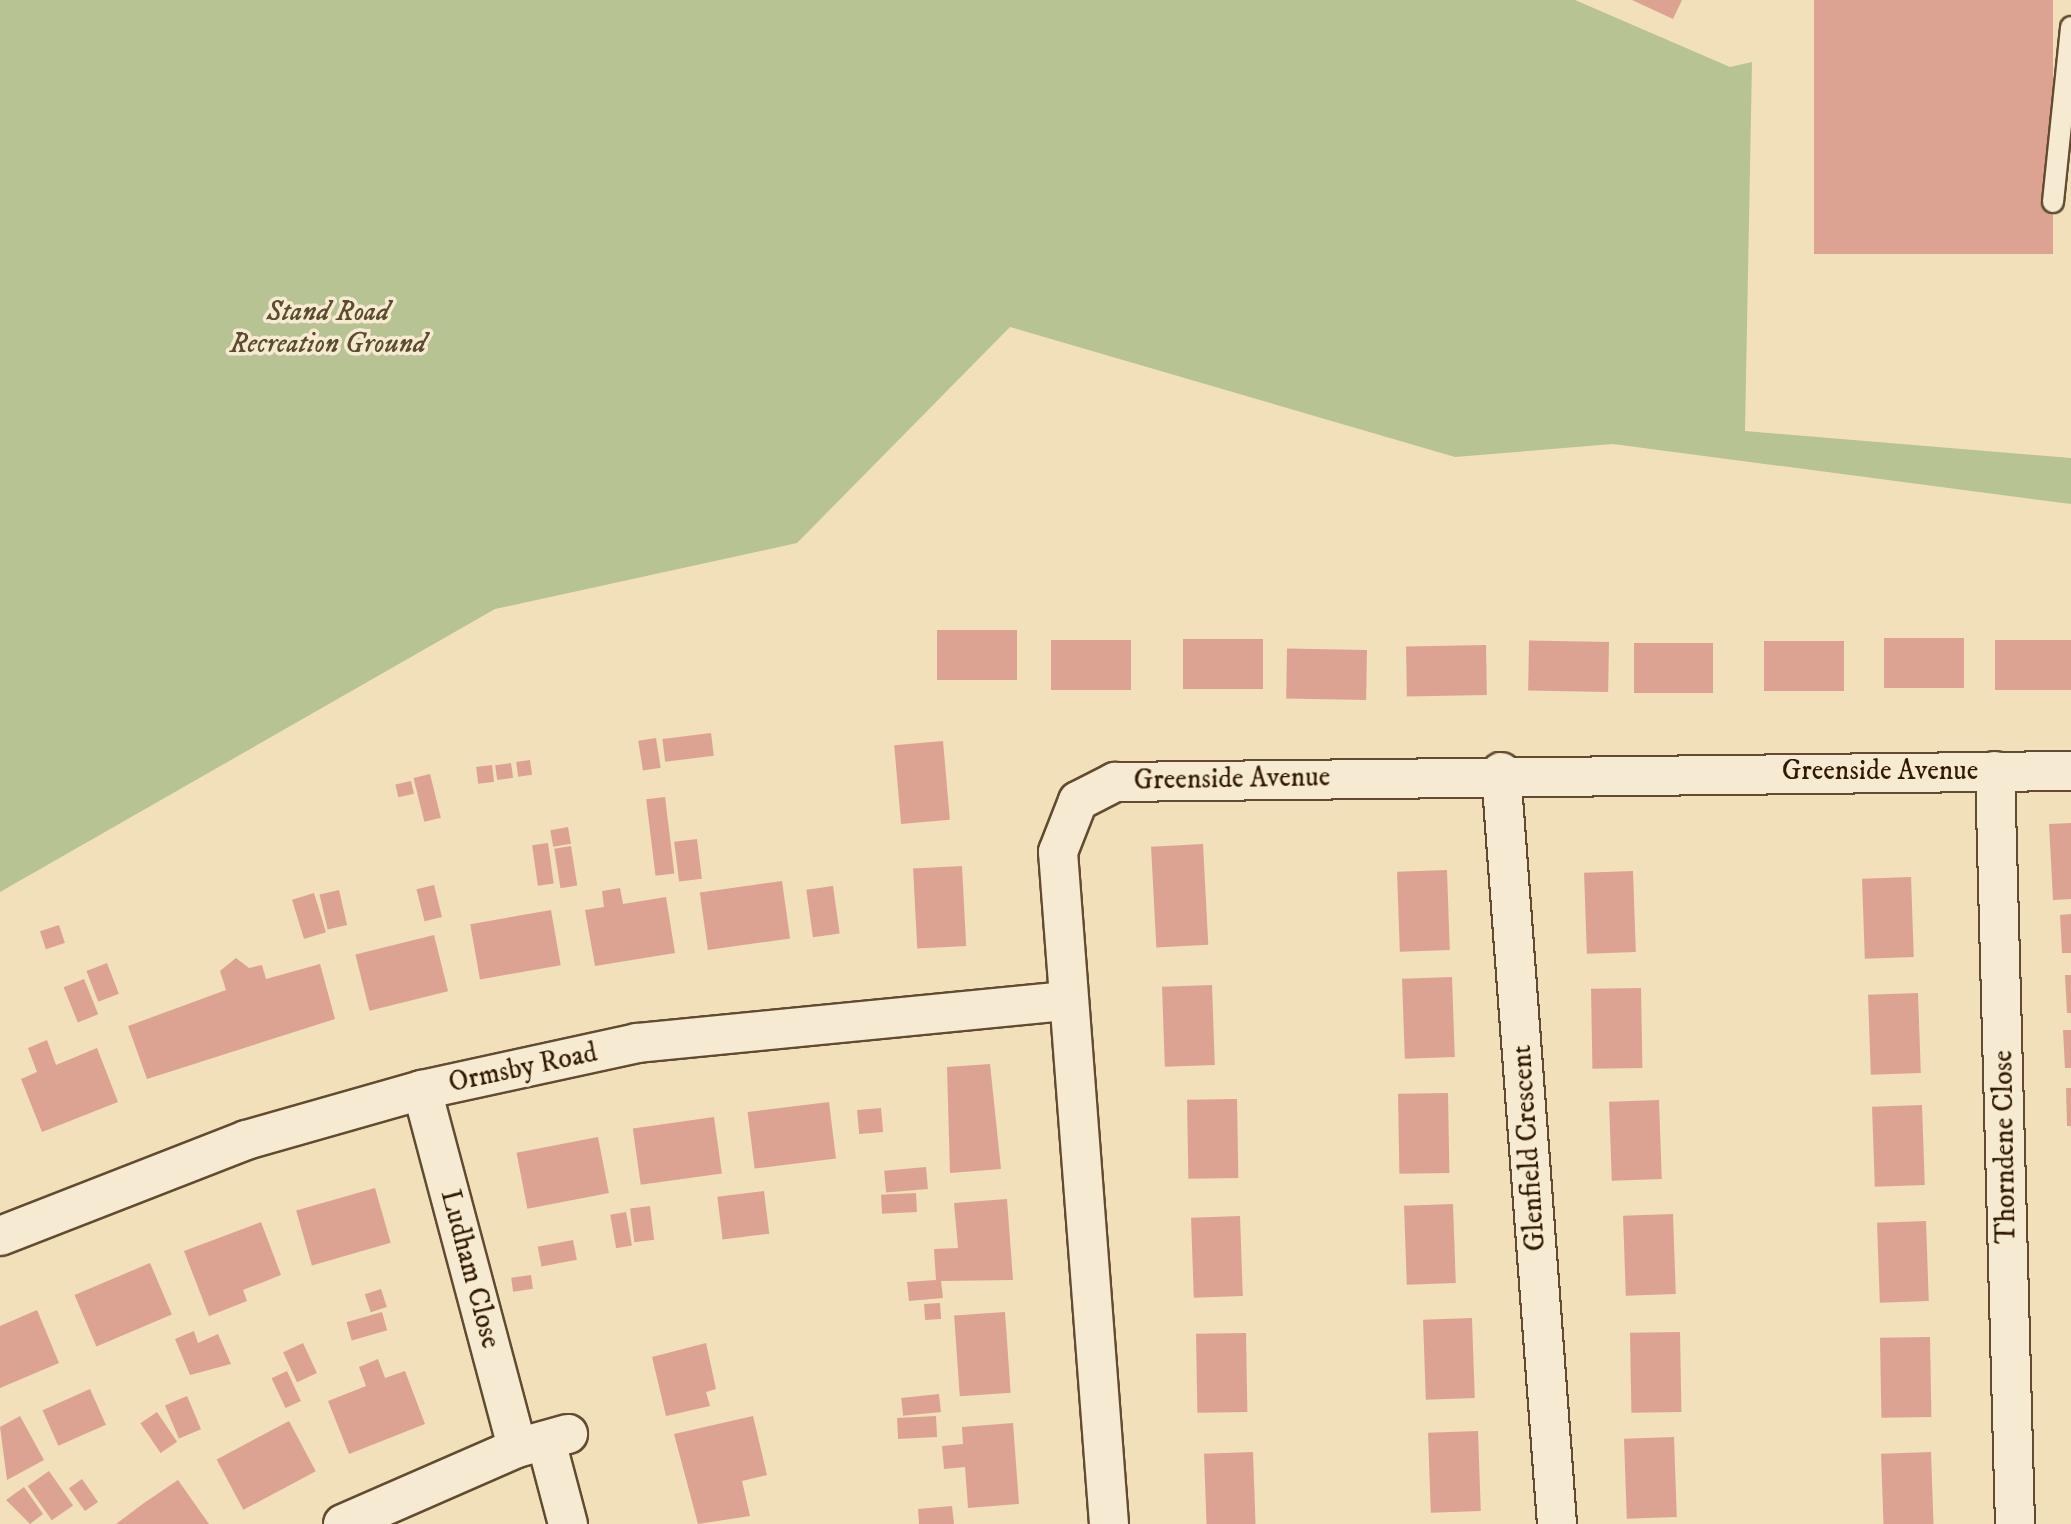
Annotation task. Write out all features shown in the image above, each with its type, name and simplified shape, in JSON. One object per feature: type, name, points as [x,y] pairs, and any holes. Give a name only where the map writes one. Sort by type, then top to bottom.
[{"type":"street","name":"Thorndene Close","points":[[1995,771],[2015,1524]]},
{"type":"street","name":"Greenside Avenue","points":[[1109,1524],[1058,852],[1078,801],[1115,782],[1501,772],[2071,771]]},
{"type":"street","name":"Glenfield Crescent","points":[[1501,772],[1557,1524]]},
{"type":"street","name":"Ormsby Road","points":[[0,1236],[246,1140],[422,1090],[637,1043],[1068,1001]]},
{"type":"street","name":"Ludham Close","points":[[422,1090],[544,1441],[568,1524]]},
{"type":"street","points":[[343,1524],[544,1441]]},
{"type":"lane","points":[[2053,202],[2071,27]]},
{"type":"green space","name":"Stand Road Recreation Ground","points":[[0,0],[1575,0],[1730,67],[1752,62],[1745,431],[2071,458],[2071,504],[1613,444],[1455,457],[1010,327],[797,543],[495,609],[0,892]]},
{"type":"building","points":[[1632,0],[1682,0],[1673,19]]},
{"type":"building","points":[[1814,0],[2053,0],[2053,254],[1814,254]]},
{"type":"building","points":[[937,630],[1017,630],[1017,680],[937,680]]},
{"type":"building","points":[[1884,638],[1964,638],[1964,688],[1884,688]]},
{"type":"building","points":[[1183,639],[1263,639],[1263,689],[1183,689]]},
{"type":"building","points":[[1051,640],[1131,640],[1131,690],[1051,690]]},
{"type":"building","points":[[1995,640],[2071,640],[2071,690],[1995,690]]},
{"type":"building","points":[[1529,641],[1609,642],[1608,692],[1528,691]]},
{"type":"building","points":[[1764,641],[1844,641],[1844,691],[1764,691]]},
{"type":"building","points":[[1634,643],[1713,643],[1713,693],[1634,693]]},
{"type":"building","points":[[1486,645],[1487,695],[1407,696],[1406,646]]},
{"type":"building","points":[[1287,649],[1367,650],[1366,700],[1286,699]]},
{"type":"building","points":[[711,733],[714,756],[665,762],[662,739]]},
{"type":"building","points":[[656,738],[661,768],[643,770],[638,741]]},
{"type":"building","points":[[943,741],[950,820],[901,824],[894,745]]},
{"type":"building","points":[[530,760],[532,775],[518,777],[516,762]]},
{"type":"building","points":[[511,763],[513,778],[497,780],[495,765]]},
{"type":"building","points":[[492,765],[494,782],[478,784],[476,767]]},
{"type":"building","points":[[430,774],[441,818],[424,822],[414,778]]},
{"type":"building","points":[[411,781],[414,794],[398,797],[395,785]]},
{"type":"building","points":[[665,797],[674,873],[656,876],[646,799]]},
{"type":"building","points":[[2071,823],[2071,899],[2053,900],[2049,824]]},
{"type":"building","points":[[568,827],[571,844],[553,847],[550,830]]},
{"type":"building","points":[[697,839],[702,879],[679,882],[674,842]]},
{"type":"building","points":[[548,843],[554,884],[538,886],[532,845]]},
{"type":"building","points":[[1203,844],[1208,945],[1156,948],[1151,847]]},
{"type":"building","points":[[571,846],[577,886],[560,888],[554,849]]},
{"type":"building","points":[[962,866],[966,946],[917,948],[913,869]]},
{"type":"building","points":[[1447,870],[1450,950],[1400,952],[1397,872]]},
{"type":"building","points":[[1633,871],[1636,952],[1587,954],[1584,873]]},
{"type":"building","points":[[1911,877],[1914,957],[1865,959],[1862,879]]},
{"type":"building","points":[[782,881],[790,938],[708,950],[700,893]]},
{"type":"building","points":[[434,885],[442,917],[425,921],[417,889]]},
{"type":"building","points":[[833,886],[840,934],[813,937],[806,890]]},
{"type":"building","points":[[620,888],[623,904],[666,897],[675,953],[595,966],[585,910],[604,907],[602,891]]},
{"type":"building","points":[[339,890],[347,925],[328,930],[320,894]]},
{"type":"building","points":[[314,893],[326,932],[304,939],[292,900]]},
{"type":"building","points":[[551,910],[561,965],[480,979],[470,924]]},
{"type":"building","points":[[2071,914],[2071,953],[2062,953],[2060,915]]},
{"type":"building","points":[[59,925],[65,943],[46,949],[40,931]]},
{"type":"building","points":[[434,935],[448,991],[369,1011],[355,955]]},
{"type":"building","points":[[236,958],[249,968],[262,965],[266,979],[320,964],[335,1019],[147,1079],[128,1026],[226,990],[220,971]]},
{"type":"building","points":[[107,963],[119,994],[98,1002],[86,971]]},
{"type":"building","points":[[2065,975],[2071,975],[2071,1013],[2067,1013]]},
{"type":"building","points":[[1452,977],[1455,1057],[1405,1059],[1402,979]]},
{"type":"building","points":[[84,979],[98,1014],[78,1022],[64,987]]},
{"type":"building","points":[[1212,985],[1215,1065],[1165,1067],[1162,987]]},
{"type":"building","points":[[1641,988],[1642,1068],[1592,1069],[1591,989]]},
{"type":"building","points":[[1918,993],[1921,1073],[1871,1075],[1868,995]]},
{"type":"building","points":[[2063,1030],[2071,1030],[2071,1068],[2065,1068]]},
{"type":"building","points":[[47,1040],[56,1065],[97,1048],[118,1102],[42,1132],[21,1079],[37,1072],[28,1048]]},
{"type":"building","points":[[990,1064],[1001,1169],[950,1173],[947,1067]]},
{"type":"building","points":[[2066,1088],[2071,1088],[2071,1126],[2067,1126]]},
{"type":"building","points":[[1448,1093],[1449,1173],[1399,1174],[1398,1094]]},
{"type":"building","points":[[1237,1099],[1238,1178],[1188,1179],[1187,1100]]},
{"type":"building","points":[[1659,1100],[1662,1179],[1612,1181],[1609,1102]]},
{"type":"building","points":[[829,1102],[836,1159],[755,1169],[748,1112]]},
{"type":"building","points":[[1922,1105],[1925,1185],[1875,1187],[1872,1107]]},
{"type":"building","points":[[881,1108],[883,1132],[859,1134],[857,1110]]},
{"type":"building","points":[[714,1117],[722,1173],[641,1185],[633,1128]]},
{"type":"building","points":[[598,1137],[609,1193],[527,1209],[517,1153]]},
{"type":"building","points":[[926,1167],[928,1189],[886,1193],[884,1171]]},
{"type":"building","points":[[375,1188],[391,1243],[312,1265],[296,1211]]},
{"type":"building","points":[[764,1191],[769,1234],[723,1239],[717,1197]]},
{"type":"building","points":[[916,1193],[917,1212],[882,1214],[881,1195]]},
{"type":"building","points":[[1007,1199],[1013,1280],[941,1281],[943,1298],[909,1301],[907,1282],[936,1280],[934,1249],[958,1248],[954,1203]]},
{"type":"building","points":[[1453,1204],[1456,1283],[1407,1285],[1404,1206]]},
{"type":"building","points":[[650,1206],[654,1240],[634,1242],[630,1208]]},
{"type":"building","points":[[626,1212],[632,1245],[616,1248],[610,1215]]},
{"type":"building","points":[[1673,1214],[1676,1294],[1626,1296],[1623,1216]]},
{"type":"building","points":[[1240,1216],[1243,1296],[1194,1298],[1191,1218]]},
{"type":"building","points":[[1926,1221],[1929,1301],[1880,1303],[1877,1223]]},
{"type":"building","points":[[261,1222],[281,1275],[243,1290],[247,1301],[209,1316],[184,1251]]},
{"type":"building","points":[[573,1240],[577,1260],[541,1267],[538,1247]]},
{"type":"building","points":[[150,1263],[172,1315],[96,1347],[75,1295]]},
{"type":"building","points":[[531,1275],[533,1289],[513,1292],[511,1278]]},
{"type":"building","points":[[381,1289],[387,1307],[371,1312],[365,1294]]},
{"type":"building","points":[[940,1303],[941,1319],[925,1320],[924,1304]]},
{"type":"building","points":[[37,1310],[59,1363],[0,1388],[0,1326]]},
{"type":"building","points":[[382,1312],[387,1330],[352,1340],[346,1322]]},
{"type":"building","points":[[1005,1312],[1011,1393],[960,1396],[954,1316]]},
{"type":"building","points":[[1472,1318],[1475,1398],[1426,1400],[1423,1320]]},
{"type":"building","points":[[194,1331],[198,1343],[218,1334],[231,1364],[190,1375],[175,1339]]},
{"type":"building","points":[[1680,1332],[1681,1412],[1631,1413],[1630,1333]]},
{"type":"building","points":[[1246,1333],[1247,1412],[1197,1413],[1196,1334]]},
{"type":"building","points":[[1930,1337],[1931,1417],[1881,1418],[1880,1338]]},
{"type":"building","points":[[303,1343],[317,1373],[297,1382],[283,1352]]},
{"type":"building","points":[[706,1343],[716,1389],[706,1392],[710,1406],[666,1416],[652,1357]]},
{"type":"building","points":[[378,1359],[385,1378],[405,1371],[425,1424],[349,1454],[328,1401],[366,1386],[359,1367]]},
{"type":"building","points":[[287,1371],[301,1401],[286,1408],[272,1378]]},
{"type":"building","points":[[90,1389],[106,1425],[58,1446],[42,1410]]},
{"type":"building","points":[[939,1394],[941,1412],[903,1416],[901,1398]]},
{"type":"building","points":[[187,1396],[201,1429],[179,1439],[165,1405]]},
{"type":"building","points":[[157,1412],[177,1442],[161,1453],[140,1423]]},
{"type":"building","points":[[20,1416],[44,1460],[7,1480],[0,1427]]},
{"type":"building","points":[[753,1416],[767,1475],[742,1481],[750,1516],[698,1524],[674,1434]]},
{"type":"building","points":[[936,1416],[937,1437],[898,1439],[897,1418]]},
{"type":"building","points":[[289,1421],[316,1471],[243,1510],[217,1459]]},
{"type":"building","points":[[1013,1423],[1019,1504],[968,1508],[965,1467],[944,1469],[942,1446],[963,1444],[962,1427]]},
{"type":"building","points":[[1478,1431],[1481,1511],[1431,1513],[1428,1433]]},
{"type":"building","points":[[1674,1437],[1677,1517],[1627,1519],[1624,1439]]},
{"type":"building","points":[[1253,1452],[1256,1524],[1206,1524],[1204,1454]]},
{"type":"building","points":[[1931,1452],[1934,1524],[1883,1524],[1881,1454]]},
{"type":"building","points":[[49,1471],[73,1505],[52,1520],[28,1486]]},
{"type":"building","points":[[82,1479],[98,1502],[85,1511],[69,1488]]},
{"type":"building","points":[[178,1480],[209,1524],[116,1524],[144,1503]]},
{"type":"building","points":[[24,1487],[43,1514],[30,1524],[6,1500]]},
{"type":"building","points":[[952,1506],[954,1524],[919,1524],[918,1509]]}]
